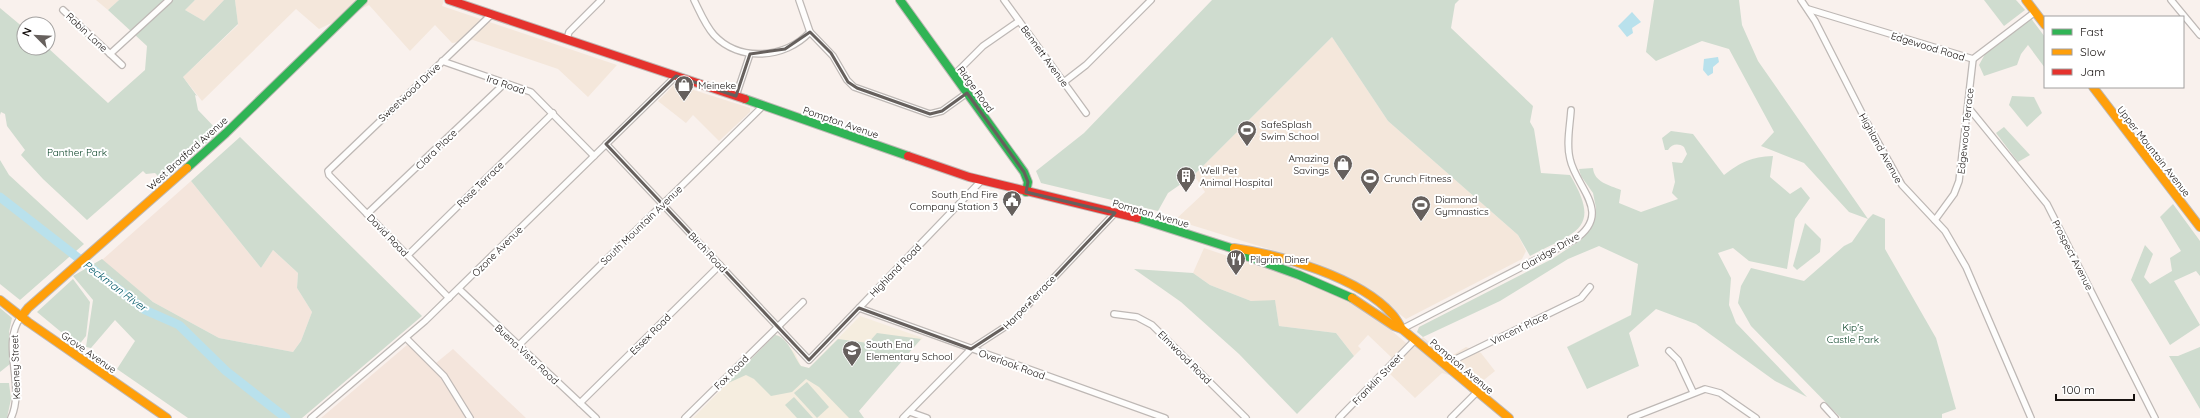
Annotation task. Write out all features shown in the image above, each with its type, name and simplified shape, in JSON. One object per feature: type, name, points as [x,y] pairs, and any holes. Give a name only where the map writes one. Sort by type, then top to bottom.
[{"type":"main road","name":"West Bradford Avenue","points":[[21,317],[28,308],[87,255],[226,133],[363,0]]},
{"type":"main road","name":"Pompton Avenue","points":[[449,0],[764,105],[981,181],[1158,223],[1231,248],[1246,256],[1299,275],[1355,299],[1394,326],[1402,329],[1509,418]]},
{"type":"main road","name":"Ridge Road","points":[[900,0],[1024,172],[1028,182],[1026,192]]},
{"type":"main road","points":[[2026,0],[2044,24]]},
{"type":"main road","name":"Upper Mountain Avenue","points":[[2093,88],[2200,227]]},
{"type":"main road","name":"Pompton Avenue","points":[[1231,248],[1249,249],[1287,259],[1332,276],[1359,290],[1383,307],[1398,320],[1402,329]]},
{"type":"main road","name":"Grove Avenue","points":[[0,300],[21,317],[167,418]]},
{"type":"street","name":"Robin Lane","points":[[110,54],[169,0]]},
{"type":"street","points":[[567,39],[569,32],[601,0]]},
{"type":"street","points":[[694,0],[708,27],[718,39],[733,48],[750,54],[764,54],[785,49],[801,40],[810,32]]},
{"type":"street","points":[[798,0],[810,32],[831,53],[848,82],[857,88],[930,114],[942,111],[967,93]]},
{"type":"street","name":"Bennett Avenue","points":[[1004,0],[1086,113]]},
{"type":"street","points":[[1064,82],[1086,65],[1151,0]]},
{"type":"street","name":"Highland Avenue","points":[[1801,0],[1808,9],[1866,122],[1902,185],[1945,231],[1966,267],[2032,418]]},
{"type":"street","points":[[2171,0],[2200,35]]},
{"type":"street","name":"Edgewood Road","points":[[1808,9],[1972,59],[2035,12]]},
{"type":"street","name":"Robin Lane","points":[[63,10],[122,65]]},
{"type":"street","name":"Sweetwood Drive","points":[[328,171],[492,14]]},
{"type":"street","points":[[954,75],[982,46],[1019,20]]},
{"type":"street","points":[[736,96],[750,54]]},
{"type":"street","name":"Edgewood Terrace","points":[[1935,220],[1954,194],[1959,181],[1972,59]]},
{"type":"street","name":"Ira Road","points":[[442,61],[531,92],[594,156]]},
{"type":"street","name":"Ozone Avenue","points":[[311,418],[406,338],[459,289],[676,76]]},
{"type":"street","name":"Clara Place","points":[[367,214],[505,83]]},
{"type":"street","name":"South Mountain Avenue","points":[[519,345],[764,105]]},
{"type":"street","name":"Prospect Avenue","points":[[1968,107],[2047,204],[2155,418]]},
{"type":"street","name":"Claridge Drive","points":[[1402,329],[1574,240],[1584,230],[1590,218],[1591,205],[1589,196],[1574,170],[1569,157],[1571,110]]},
{"type":"street","name":"Rose Terrace","points":[[408,255],[553,113]]},
{"type":"street","name":"Birch Road","points":[[606,144],[809,360]]},
{"type":"street","name":"David Road","points":[[328,171],[330,176],[449,298]]},
{"type":"street","name":"Highland Road","points":[[809,360],[981,181]]},
{"type":"street","name":"Harper Terrace","points":[[903,418],[971,349],[1009,326],[1115,213]]},
{"type":"street","name":"Essex Road","points":[[580,403],[720,265]]},
{"type":"street","name":"Vincent Place","points":[[1446,366],[1458,358],[1581,298],[1590,286]]},
{"type":"street","name":"Buena Vista Road","points":[[459,289],[596,418]]},
{"type":"street","name":"Fox Road","points":[[685,418],[803,302]]},
{"type":"street","name":"Overlook Road","points":[[859,308],[1165,418]]},
{"type":"street","name":"Elmwood Road","points":[[1114,314],[1138,317],[1152,325],[1246,418]]},
{"type":"street","name":"Keeney Street","points":[[12,418],[17,395],[13,333],[21,317]]},
{"type":"street","points":[[406,338],[449,382],[470,418]]},
{"type":"street","name":"Franklin Street","points":[[1339,418],[1415,340]]},
{"type":"street","points":[[1669,352],[1678,360],[1693,392]]},
{"type":"street","points":[[1631,418],[1693,392],[1705,389],[1716,391],[1756,418]]},
{"type":"street","points":[[1451,418],[1477,392]]},
{"type":"street","points":[[1824,406],[1835,418]]},
{"type":"street","points":[[910,412],[927,418]]},
{"type":"highlighted area","points":[[810,32],[831,53],[848,82],[857,88],[930,114],[942,111],[967,93],[1024,172],[1028,182],[1026,192],[1115,213],[1011,323],[971,349],[859,308],[809,360],[606,144],[676,76],[736,96],[750,54],[785,49]]},
{"type":"shaded area","points":[[96,0],[119,0],[108,10]]},
{"type":"shaded area","points":[[195,0],[224,0],[204,21],[185,10]]},
{"type":"shaded area","points":[[235,0],[444,0],[442,6],[617,65],[588,97],[558,69],[473,40],[452,43],[435,25],[410,51],[369,5],[319,29],[296,9],[202,101],[183,77],[238,25]]},
{"type":"shaded area","points":[[1332,37],[1388,121],[1518,235],[1526,251],[1522,259],[1406,319],[1373,294],[1321,265],[1175,220],[1205,192],[1194,175]]},
{"type":"shaded area","points":[[675,84],[750,108],[750,112],[719,141],[693,115],[686,123],[658,101]]},
{"type":"shaded area","points":[[191,181],[261,268],[273,250],[298,273],[297,288],[312,312],[301,341],[293,352],[219,338],[153,302],[102,260]]},
{"type":"shaded area","points":[[1204,248],[1284,275],[1342,298],[1361,308],[1380,321],[1412,348],[1423,337],[1448,358],[1466,347],[1481,353],[1495,371],[1479,384],[1442,373],[1415,398],[1390,374],[1391,357],[1368,335],[1358,346],[1361,349],[1354,356],[1336,333],[1279,326],[1275,301],[1251,301],[1210,285],[1193,273]]},
{"type":"shaded area","name":"South End Elementary School","points":[[860,316],[923,338],[866,393],[849,418],[693,418],[775,335],[780,336],[795,353],[801,366],[809,368]]},
{"type":"shaded area","points":[[407,345],[436,363],[453,349],[526,418],[321,418]]},
{"type":"green space","name":"Panther Park","points":[[119,0],[163,0],[167,4],[170,0],[195,0],[185,10],[204,21],[224,0],[235,0],[238,24],[183,77],[197,96],[195,95],[198,110],[219,132],[163,181],[155,173],[146,174],[143,171],[87,220],[43,179],[21,155],[25,150],[7,126],[5,114],[1,112],[0,115],[0,8],[16,21],[16,56],[56,55],[108,103],[145,70],[147,46],[108,10]]},
{"type":"green space","points":[[1212,0],[1459,0],[1455,4],[1451,28],[1533,106],[1530,122],[1534,129],[1541,173],[1570,175],[1580,193],[1584,207],[1584,218],[1579,227],[1560,241],[1530,256],[1518,235],[1388,121],[1332,37],[1194,175],[1168,193],[1158,211],[1041,183],[1036,171],[1084,133]]},
{"type":"green space","points":[[1654,0],[1739,0],[1742,25],[1758,61],[1868,219],[1849,212],[1804,163],[1761,146],[1774,132],[1729,49],[1702,41],[1656,61],[1646,52]]},
{"type":"green space","points":[[1984,0],[2016,0],[2025,10],[2004,26]]},
{"type":"green space","points":[[2030,17],[2044,36],[2044,67],[2028,45],[2021,54],[2017,65],[1984,76],[1979,65],[1985,54]]},
{"type":"green space","points":[[2012,96],[2034,97],[2042,113],[2027,127],[2009,105]]},
{"type":"green space","points":[[2004,127],[2030,155],[2018,162],[1996,133]]},
{"type":"green space","points":[[1671,131],[1693,134],[1724,175],[1752,159],[1773,156],[1770,177],[1790,194],[1801,187],[1810,198],[1795,219],[1787,269],[1749,261],[1733,248],[1718,253],[1731,278],[1729,305],[1736,323],[1807,397],[1775,381],[1696,324],[1656,309],[1629,333],[1639,366],[1587,389],[1567,347],[1631,315],[1638,264],[1599,246],[1568,259],[1500,301],[1423,337],[1417,332],[1419,327],[1552,259],[1581,240],[1592,225],[1596,208],[1593,193],[1581,176],[1579,169],[1593,168],[1596,177],[1599,180],[1607,185],[1621,190],[1619,203],[1641,212],[1678,199],[1672,193],[1675,182],[1672,162],[1682,163],[1687,154],[1684,147],[1680,145],[1673,145],[1668,150],[1665,150],[1662,138]]},
{"type":"green space","points":[[240,137],[422,316],[302,418],[188,418],[117,369],[135,341],[115,320],[91,348],[86,347],[93,300],[73,276],[102,259],[153,302],[219,338],[293,352],[301,341],[312,312],[297,288],[298,273],[273,250],[261,268],[191,181]]},
{"type":"green space","points":[[0,160],[9,175],[84,244],[20,300],[0,284]]},
{"type":"green space","points":[[2173,204],[2200,241],[2200,276],[2196,271],[2174,281],[2200,325],[2170,345],[2131,280],[2145,245],[2153,254],[2144,277],[2150,284],[2172,271],[2170,258],[2181,251],[2160,217]]},
{"type":"green space","name":"Kip's Castle Park","points":[[1873,214],[1885,219],[1885,249],[1936,338],[1956,409],[1942,414],[1942,418],[1841,418],[1751,326],[1738,303],[1741,286],[1751,268],[1804,281],[1844,246],[1852,242]]},
{"type":"green space","points":[[1805,223],[1821,239],[1820,252],[1797,270],[1793,266]]},
{"type":"green space","points":[[1134,269],[1193,273],[1210,285],[1251,301],[1275,300],[1279,326],[1336,333],[1354,356],[1297,414],[1239,354],[1181,302]]},
{"type":"green space","points":[[73,279],[90,302],[86,336],[78,346],[37,312]]},
{"type":"green space","points":[[0,308],[12,318],[9,332],[10,364],[0,372]]},
{"type":"green space","points":[[877,333],[921,339],[859,411],[864,418],[849,418],[819,387],[806,379],[792,392],[771,396],[754,379],[746,375],[726,384],[775,335],[784,339],[801,366],[809,368],[838,339],[868,343]]},
{"type":"green space","points":[[2200,347],[2200,409],[2169,356],[2178,356]]},
{"type":"green space","points":[[807,382],[829,407],[817,418],[794,393]]},
{"type":"green space","points":[[0,383],[9,383],[11,399],[7,418],[0,418]]},
{"type":"green space","points":[[794,397],[813,418],[797,418],[785,405]]},
{"type":"water","points":[[1632,12],[1641,22],[1632,28],[1633,33],[1627,37],[1618,26]]},
{"type":"water","points":[[1718,57],[1719,62],[1713,67],[1713,73],[1708,76],[1703,70],[1704,59]]},
{"type":"waterway","name":"Peckman River","points":[[0,197],[145,310],[179,325],[226,371],[286,418]]},
{"type":"traffic: fast","points":[[187,168],[226,133],[363,0]]},
{"type":"traffic: fast","points":[[900,0],[1024,172],[1028,182],[1026,192]]},
{"type":"traffic: fast","points":[[745,99],[908,156]]},
{"type":"traffic: fast","points":[[1137,218],[1231,248],[1246,256],[1299,275],[1352,298]]},
{"type":"traffic: slow","points":[[2026,0],[2044,24]]},
{"type":"traffic: slow","points":[[2094,88],[2200,227]]},
{"type":"traffic: slow","points":[[21,317],[28,308],[187,168]]},
{"type":"traffic: slow","points":[[1234,248],[1253,251],[1296,262],[1340,279],[1360,289],[1378,301],[1393,316],[1402,329]]},
{"type":"traffic: slow","points":[[1352,298],[1394,326],[1402,329],[1509,418]]},
{"type":"traffic: slow","points":[[0,300],[28,322],[167,418]]},
{"type":"traffic: jam","points":[[449,0],[745,99]]},
{"type":"traffic: jam","points":[[908,156],[969,177],[1137,218]]},
{"type":"place","name":"Meineke","points":[[684,102]]},
{"type":"place","name":"SafeSplash Swim School","points":[[1247,147]]},
{"type":"place","name":"Amazing Savings","points":[[1343,181]]},
{"type":"place","name":"Well Pet Animal Hospital","points":[[1186,193]]},
{"type":"place","name":"Crunch Fitness","points":[[1370,195]]},
{"type":"place","name":"South End Fire Company Station 3","points":[[1012,217]]},
{"type":"place","name":"Diamond Gymnastics","points":[[1421,222]]},
{"type":"place","name":"Pilgrim Diner","points":[[1236,276]]},
{"type":"place","name":"South End Elementary School","points":[[852,367]]}]
